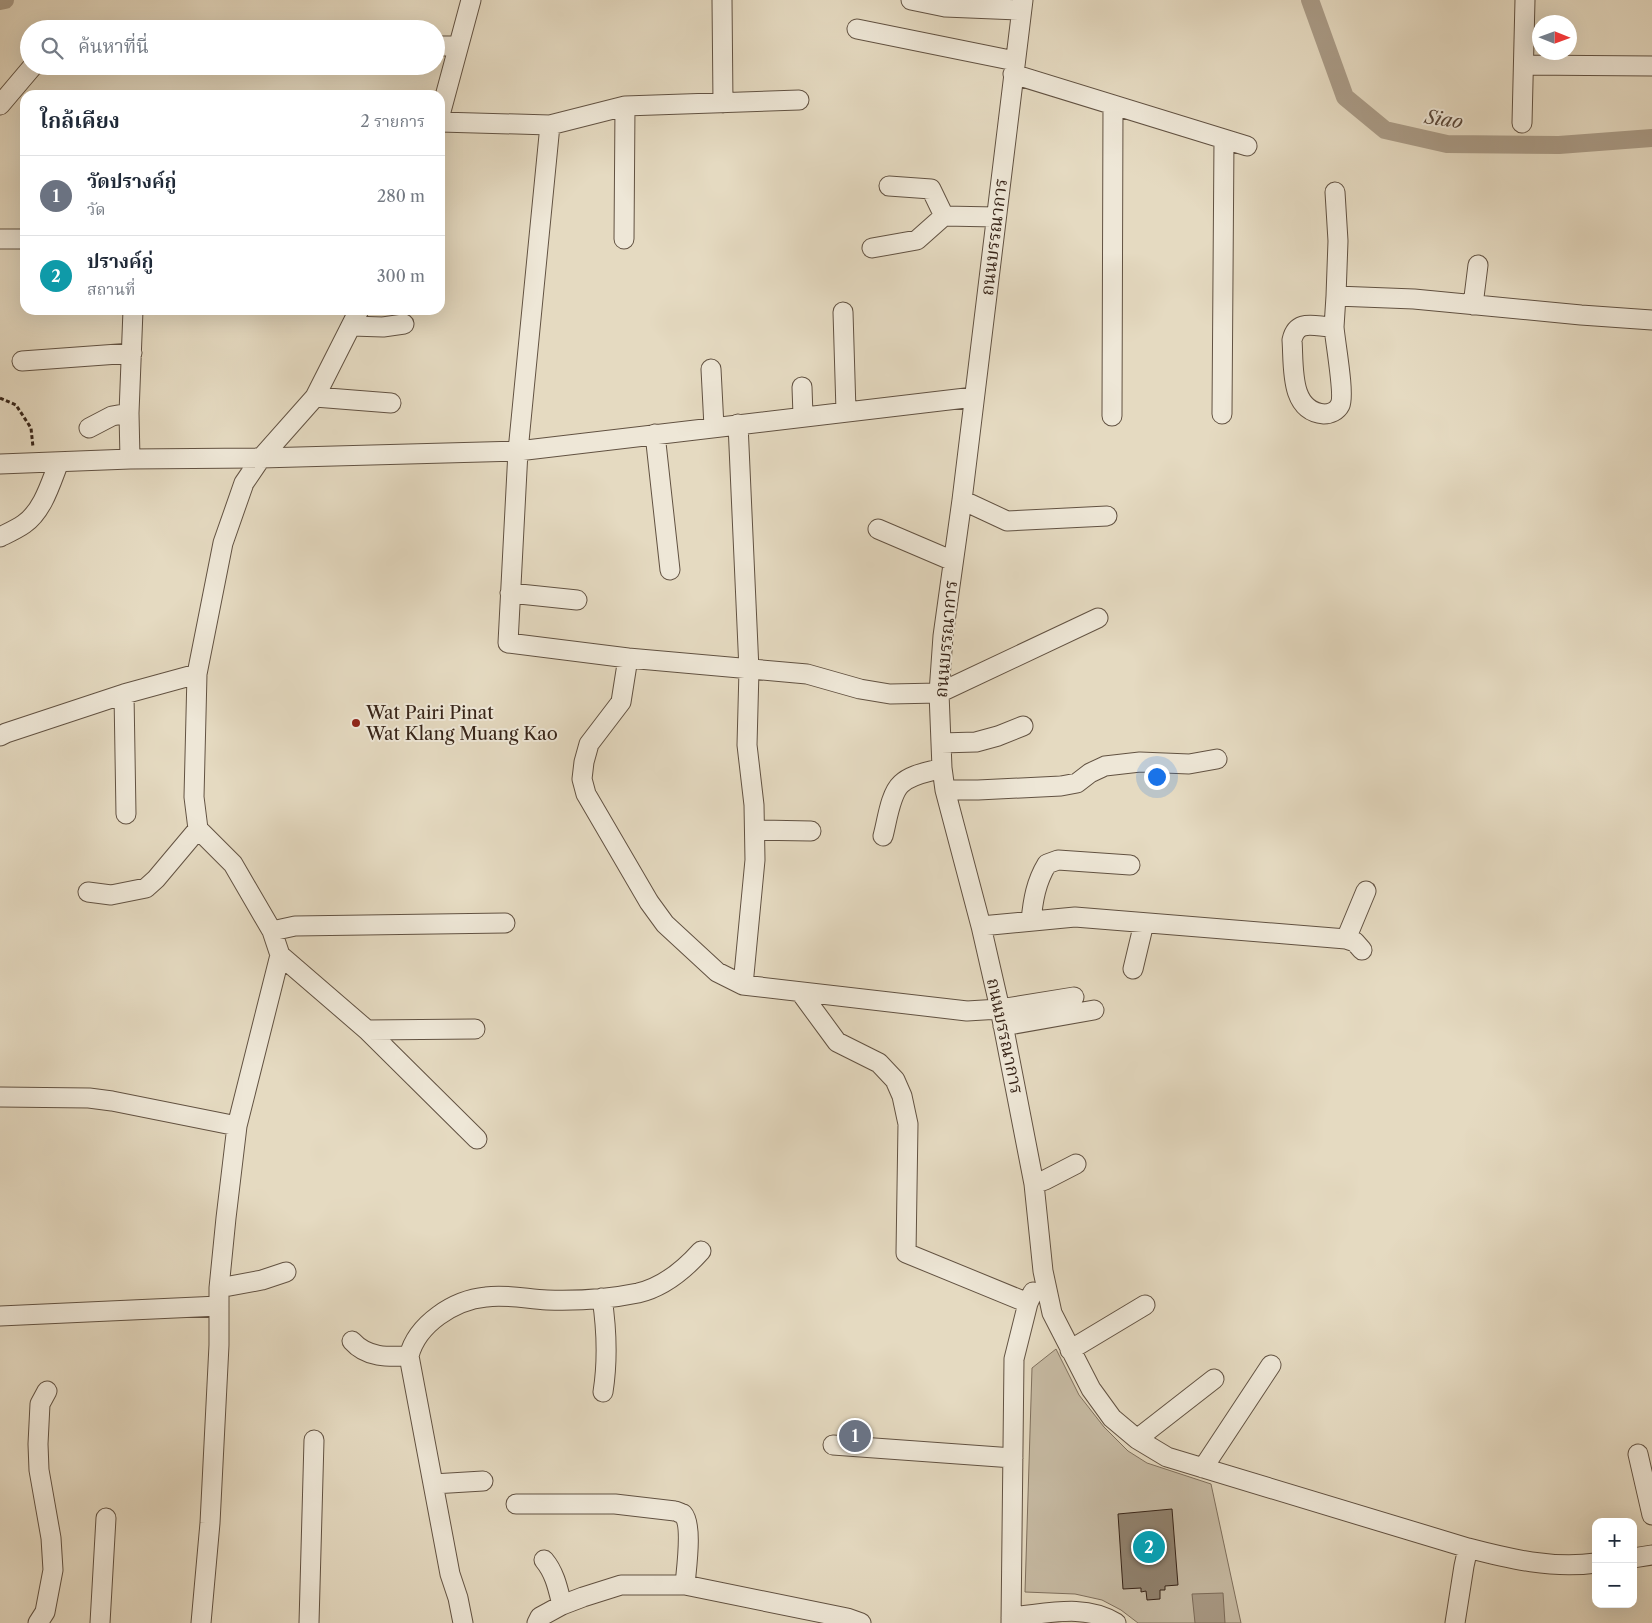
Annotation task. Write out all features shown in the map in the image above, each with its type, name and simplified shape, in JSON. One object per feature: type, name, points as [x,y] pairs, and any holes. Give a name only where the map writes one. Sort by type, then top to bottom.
[{"type":"street","points":[[445,96],[470,0]]},
{"type":"street","points":[[722,0],[723,103]]},
{"type":"street","points":[[911,0],[945,7],[1022,5]]},
{"type":"street","points":[[1522,123],[1525,0]]},
{"type":"street","name":"ถนนบรรณาการ","points":[[1022,5],[962,500],[943,636],[938,693],[945,790],[1002,1017],[1034,1184],[1043,1270],[1052,1313],[1091,1389],[1112,1418],[1137,1440],[1168,1457],[1468,1548],[1516,1560],[1558,1565],[1592,1563]]},
{"type":"street","points":[[857,29],[1014,68],[1113,105],[1247,146]]},
{"type":"street","points":[[445,46],[458,46]]},
{"type":"street","points":[[1524,65],[1652,66]]},
{"type":"street","points":[[0,105],[25,75]]},
{"type":"street","points":[[445,122],[550,125],[625,106],[799,100]]},
{"type":"street","points":[[1112,416],[1113,105]]},
{"type":"street","points":[[624,239],[625,106]]},
{"type":"street","points":[[550,125],[518,450],[508,642],[628,658],[807,674],[860,689],[890,694],[938,693],[1098,618]]},
{"type":"street","points":[[1222,414],[1224,139]]},
{"type":"street","points":[[889,186],[931,189],[944,216]]},
{"type":"street","points":[[1334,327],[1298,327],[1294,332],[1292,340],[1298,397],[1305,407],[1316,413],[1328,414],[1340,404],[1334,327],[1338,242],[1335,192]]},
{"type":"street","points":[[872,248],[917,240],[944,216],[996,217]]},
{"type":"street","points":[[0,239],[20,239]]},
{"type":"street","points":[[1473,305],[1478,265]]},
{"type":"street","points":[[1336,296],[1414,299],[1652,320]]},
{"type":"street","points":[[843,312],[846,411]]},
{"type":"street","points":[[130,459],[129,413],[134,315]]},
{"type":"street","points":[[404,324],[383,327],[355,318],[315,398],[261,458],[244,483],[223,543],[197,674],[194,797],[198,829],[233,864],[272,930],[280,955],[367,1030],[478,1139]]},
{"type":"street","points":[[22,361],[132,353]]},
{"type":"street","points":[[711,369],[714,427]]},
{"type":"street","points":[[802,387],[803,416]]},
{"type":"street","points":[[0,464],[518,450],[974,397]]},
{"type":"street","points":[[315,398],[390,403]]},
{"type":"street","points":[[89,428],[112,416],[129,413]]},
{"type":"street","points":[[738,424],[749,670],[747,745],[755,830],[753,896],[743,985]]},
{"type":"street","points":[[655,434],[670,570]]},
{"type":"street","points":[[0,537],[26,523],[36,512],[59,462]]},
{"type":"street","points":[[962,500],[1007,521],[1107,516]]},
{"type":"street","points":[[878,529],[953,561]]},
{"type":"street","points":[[510,593],[577,600]]},
{"type":"street","points":[[628,658],[621,702],[589,744],[582,779],[586,794],[649,902],[665,924],[717,972],[743,985],[967,1011],[1002,1017],[1094,1010]]},
{"type":"street","points":[[0,736],[124,694],[197,674]]},
{"type":"street","points":[[124,694],[126,814]]},
{"type":"street","points":[[941,744],[976,742],[1023,726]]},
{"type":"street","points":[[945,790],[1061,786],[1078,783],[1090,773],[1105,766],[1140,762],[1189,764],[1217,759]]},
{"type":"street","points":[[883,836],[892,800],[900,784],[915,775],[942,768]]},
{"type":"street","points":[[88,892],[111,895],[146,888],[156,879],[198,829]]},
{"type":"street","points":[[755,830],[811,831]]},
{"type":"street","points":[[1031,921],[1033,898],[1039,877],[1047,864],[1058,860],[1130,865]]},
{"type":"street","points":[[1346,939],[1366,891]]},
{"type":"street","points":[[980,926],[1074,917],[1346,939],[1355,942],[1362,950]]},
{"type":"street","points":[[272,930],[295,926],[505,923]]},
{"type":"street","points":[[1133,969],[1144,923]]},
{"type":"street","points":[[200,1623],[210,1513],[219,1345],[219,1297],[237,1126],[280,955]]},
{"type":"street","points":[[801,993],[837,1042],[879,1063],[895,1080],[902,1096],[908,1124],[906,1253],[1028,1303]]},
{"type":"street","points":[[1002,1017],[1074,997]]},
{"type":"street","points":[[367,1030],[475,1029]]},
{"type":"street","points":[[0,1097],[89,1098],[237,1126]]},
{"type":"street","points":[[1034,1184],[1076,1164]]},
{"type":"street","points":[[462,1623],[458,1598],[450,1574],[409,1356],[411,1347],[418,1336],[430,1322],[458,1304],[485,1297],[546,1300],[602,1298],[640,1293],[664,1284],[686,1267],[701,1252]]},
{"type":"street","points":[[1043,1270],[1028,1303],[1014,1359],[1011,1620],[1077,1611],[1097,1613],[1116,1623]]},
{"type":"street","points":[[0,1316],[219,1297],[286,1272]]},
{"type":"street","points":[[602,1298],[607,1330],[606,1373],[603,1392]]},
{"type":"street","points":[[1070,1350],[1145,1305]]},
{"type":"street","points":[[352,1341],[359,1349],[369,1354],[386,1357],[409,1356]]},
{"type":"street","points":[[1204,1468],[1272,1365]]},
{"type":"street","points":[[1137,1440],[1214,1379]]},
{"type":"street","points":[[38,1623],[44,1612],[53,1570],[51,1538],[39,1470],[38,1444],[40,1404],[47,1391]]},
{"type":"street","points":[[309,1623],[314,1440]]},
{"type":"street","points":[[833,1444],[1013,1458]]},
{"type":"street","points":[[1638,1454],[1652,1515]]},
{"type":"street","points":[[433,1484],[483,1481]]},
{"type":"street","points":[[516,1504],[615,1504],[675,1511],[682,1514],[686,1520],[689,1544],[685,1585]]},
{"type":"street","points":[[100,1623],[106,1518]]},
{"type":"street","points":[[1455,1623],[1468,1548]]},
{"type":"street","points":[[1637,1557],[1652,1555]]},
{"type":"street","points":[[544,1560],[550,1566],[554,1575],[562,1605]]},
{"type":"street","points":[[537,1623],[540,1617],[562,1605],[621,1585],[685,1585],[847,1618],[861,1623]]},
{"type":"path","points":[[0,398],[16,405],[31,428],[34,449],[33,463]]},
{"type":"shaded area","points":[[1056,1349],[1079,1395],[1104,1427],[1128,1451],[1147,1463],[1211,1484],[1241,1623],[1138,1623],[1121,1610],[1102,1600],[1075,1594],[1025,1592],[1032,1368]]},
{"type":"shaded area","points":[[1223,1593],[1225,1623],[1195,1623],[1192,1594]]},
{"type":"building","points":[[1172,1509],[1178,1585],[1165,1586],[1165,1590],[1160,1590],[1160,1599],[1147,1600],[1146,1591],[1141,1592],[1141,1588],[1123,1589],[1118,1514]]},
{"type":"waterway","name":"Siao","points":[[0,1],[5,0]]},
{"type":"waterway","name":"Siao","points":[[1310,0],[1345,97],[1385,130],[1447,144],[1559,145],[1652,138]]},
{"type":"place","name":"Wat Pairi Pinat Wat Klang Muang Kao","points":[[356,723]]},
{"type":"place","name":"วัดปรางค์กู่","points":[[855,1436]]},
{"type":"place","name":"ปรางค์กู่","points":[[1149,1547]]}]
